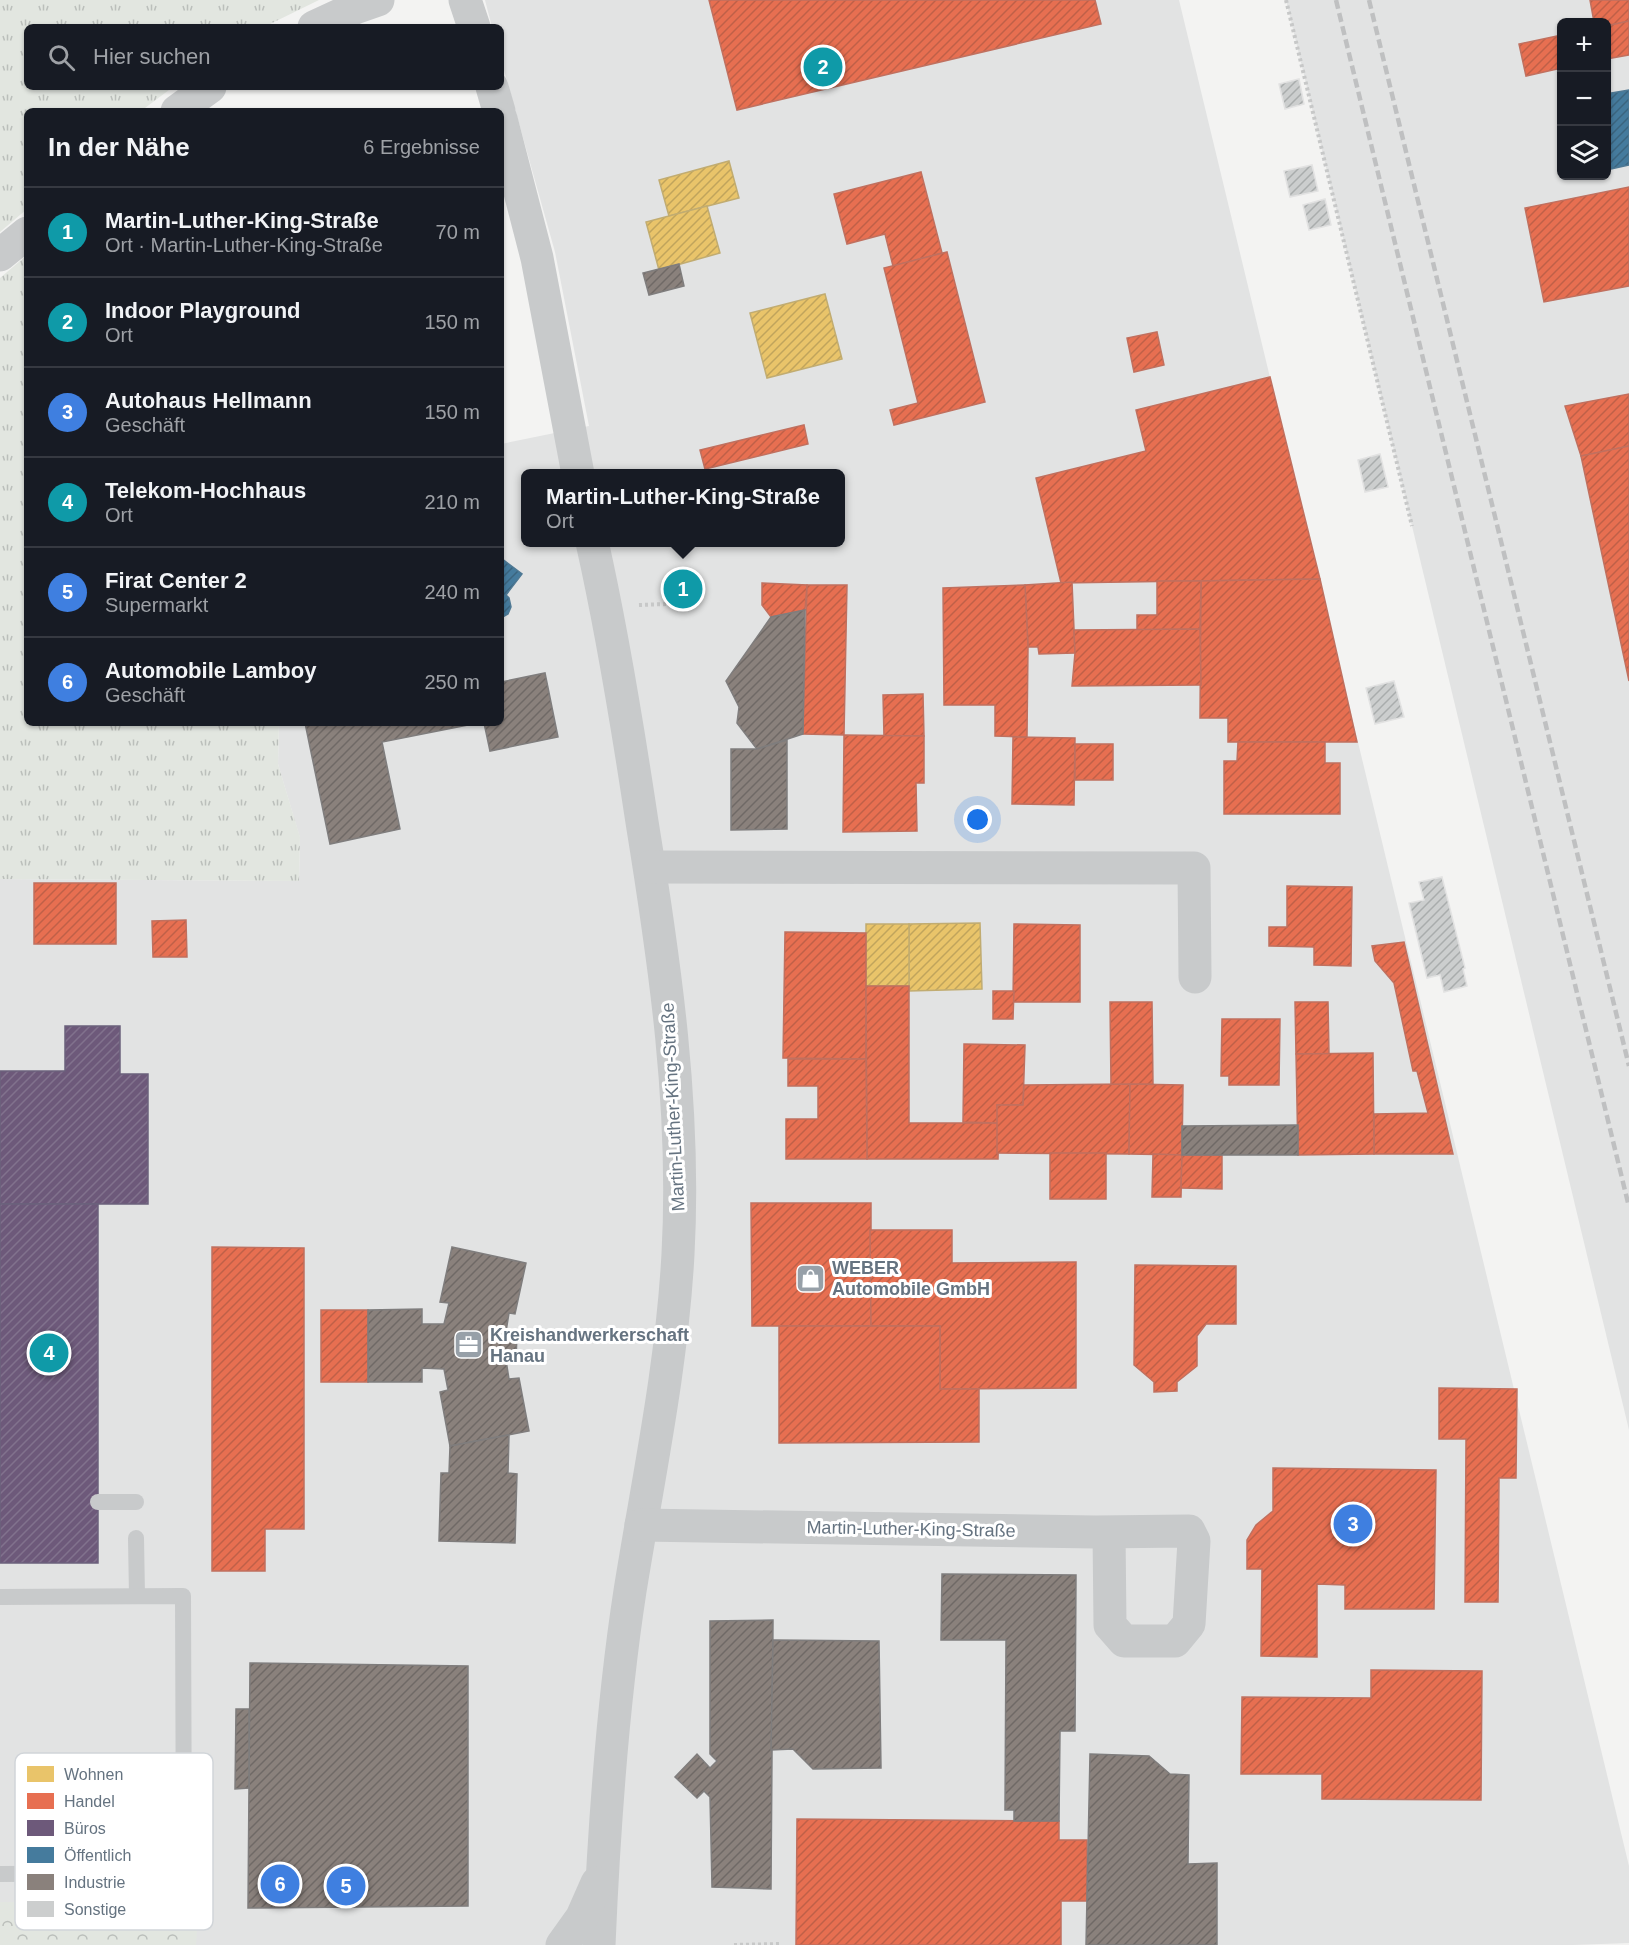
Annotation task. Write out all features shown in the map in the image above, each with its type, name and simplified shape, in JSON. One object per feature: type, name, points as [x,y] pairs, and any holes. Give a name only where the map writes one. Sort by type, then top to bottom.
[{"type":"street","points":[[320,24],[378,0]]},
{"type":"street","points":[[465,0],[473,24]]},
{"type":"street","points":[[181,108],[206,90]]},
{"type":"street","points":[[493,90],[498,108]]},
{"type":"street","points":[[504,131],[537,258],[577,469]]},
{"type":"street","points":[[0,255],[24,235]]},
{"type":"street","name":"Martin-Luther-King-Straße","points":[[574,1942],[582,1917],[602,1874],[613,1723],[630,1594],[661,1418],[680,1226],[679,1142],[672,1041],[650,867],[633,757],[593,547]]},
{"type":"street","points":[[650,867],[1194,868],[1195,977]]},
{"type":"street","name":"Martin-Luther-King-Straße","points":[[641,1525],[1109,1532]]},
{"type":"lane","points":[[98,1502],[136,1502]]},
{"type":"lane","points":[[136,1538],[137,1596]]},
{"type":"lane","points":[[0,1597],[183,1596],[184,1753]]},
{"type":"lane","points":[[0,1874],[15,1874]]},
{"type":"path","points":[[1286,0],[1412,526]]},
{"type":"path","points":[[605,606],[696,603]]},
{"type":"path","points":[[734,1945],[782,1944]]},
{"type":"shaded area","points":[[485,0],[1179,0],[1629,1866],[1629,1943],[1573,1945],[0,1945],[0,879],[299,881],[300,838],[278,764],[279,726],[504,726],[504,443],[589,426],[555,252],[504,70],[504,24],[491,24]]},
{"type":"shaded area","points":[[1286,0],[1629,0],[1629,1430]]},
{"type":"green space","points":[[0,0],[319,0],[270,24],[24,24],[24,90],[169,90],[145,108],[24,108],[24,212],[0,232]]},
{"type":"green space","points":[[24,258],[24,726],[279,726],[278,764],[300,837],[299,881],[0,879],[0,278]]},
{"type":"green space","points":[[0,1902],[15,1902],[15,1930],[197,1930],[196,1945],[0,1945]]},
{"type":"building: Wohnen","points":[[729,161],[739,198],[669,216],[659,180]]},
{"type":"building: Wohnen","points":[[707,206],[720,253],[659,270],[646,222]]},
{"type":"building: Wohnen","points":[[825,294],[842,359],[767,378],[750,313]]},
{"type":"building: Wohnen","points":[[980,923],[982,989],[909,991],[909,924]]},
{"type":"building: Wohnen","points":[[866,924],[909,924],[909,986],[866,986]]},
{"type":"building: Handel","points":[[709,0],[1095,0],[1101,24],[737,110]]},
{"type":"building: Handel","points":[[1590,0],[1629,0],[1629,21],[1611,25],[1611,18],[1593,18]]},
{"type":"building: Handel","points":[[1629,21],[1629,55],[1611,58],[1611,25]]},
{"type":"building: Handel","points":[[1557,36],[1557,69],[1526,76],[1519,44]]},
{"type":"building: Handel","points":[[921,172],[942,253],[893,266],[885,234],[847,244],[834,194]]},
{"type":"building: Handel","points":[[1629,187],[1629,286],[1544,302],[1525,208]]},
{"type":"building: Handel","points":[[947,252],[985,402],[894,425],[890,410],[918,403],[884,268]]},
{"type":"building: Handel","points":[[1157,332],[1164,365],[1134,372],[1127,338]]},
{"type":"building: Handel","points":[[1270,377],[1320,579],[1061,583],[1036,478],[1146,451],[1136,410]]},
{"type":"building: Handel","points":[[1629,394],[1629,446],[1581,456],[1565,406]]},
{"type":"building: Handel","points":[[804,425],[808,444],[705,469],[700,450]]},
{"type":"building: Handel","points":[[1629,446],[1629,681],[1581,456]]},
{"type":"building: Handel","points":[[668,579],[699,579],[699,598],[667,598]]},
{"type":"building: Handel","points":[[1320,579],[1357,742],[1228,742],[1228,718],[1200,718],[1201,581]]},
{"type":"building: Handel","points":[[1157,581],[1201,581],[1200,629],[1137,630],[1137,615],[1157,615]]},
{"type":"building: Handel","points":[[1072,582],[1075,653],[1039,654],[1038,647],[1028,647],[1025,585]]},
{"type":"building: Handel","points":[[762,583],[807,585],[805,610],[771,617],[762,605]]},
{"type":"building: Handel","points":[[807,585],[847,585],[844,735],[803,734]]},
{"type":"building: Handel","points":[[1025,585],[1028,647],[1027,737],[995,736],[995,705],[944,705],[943,588]]},
{"type":"building: Handel","points":[[1200,629],[1201,685],[1072,686],[1075,653],[1074,630]]},
{"type":"building: Handel","points":[[923,694],[924,736],[884,737],[883,695]]},
{"type":"building: Handel","points":[[844,735],[924,736],[924,783],[916,783],[917,831],[843,832]]},
{"type":"building: Handel","points":[[1013,737],[1075,738],[1074,805],[1012,804]]},
{"type":"building: Handel","points":[[1238,742],[1325,742],[1325,763],[1340,763],[1340,814],[1224,814],[1224,761],[1237,761]]},
{"type":"building: Handel","points":[[1075,744],[1113,744],[1113,780],[1075,780]]},
{"type":"building: Handel","points":[[34,883],[116,883],[116,944],[34,944]]},
{"type":"building: Handel","points":[[1287,886],[1352,887],[1351,966],[1314,965],[1314,947],[1269,946],[1269,927],[1287,927]]},
{"type":"building: Handel","points":[[186,920],[187,957],[153,957],[152,921]]},
{"type":"building: Handel","points":[[1014,924],[1080,925],[1080,1002],[1013,1002]]},
{"type":"building: Handel","points":[[785,932],[866,933],[866,1059],[783,1058]]},
{"type":"building: Handel","points":[[1404,942],[1453,1154],[1374,1154],[1374,1114],[1428,1113],[1417,1071],[1413,1071],[1394,983],[1375,961],[1372,946]]},
{"type":"building: Handel","points":[[866,986],[909,986],[909,1123],[999,1123],[998,1159],[867,1159]]},
{"type":"building: Handel","points":[[993,991],[1014,991],[1013,1019],[993,1019]]},
{"type":"building: Handel","points":[[1110,1002],[1152,1002],[1153,1084],[1111,1085]]},
{"type":"building: Handel","points":[[1295,1002],[1328,1002],[1329,1054],[1296,1054]]},
{"type":"building: Handel","points":[[1222,1019],[1280,1019],[1279,1085],[1229,1085],[1229,1076],[1221,1076]]},
{"type":"building: Handel","points":[[964,1044],[1025,1045],[1023,1105],[997,1105],[999,1123],[963,1122]]},
{"type":"building: Handel","points":[[1373,1053],[1374,1154],[1298,1155],[1296,1054]]},
{"type":"building: Handel","points":[[788,1059],[866,1059],[867,1159],[786,1159],[786,1119],[818,1119],[818,1086],[788,1086]]},
{"type":"building: Handel","points":[[1130,1084],[1129,1154],[997,1153],[997,1105],[1023,1105],[1024,1085]]},
{"type":"building: Handel","points":[[1130,1084],[1183,1085],[1182,1155],[1129,1154]]},
{"type":"building: Handel","points":[[1050,1153],[1106,1153],[1106,1199],[1050,1199]]},
{"type":"building: Handel","points":[[1153,1154],[1182,1155],[1181,1197],[1152,1197]]},
{"type":"building: Handel","points":[[1182,1155],[1222,1155],[1222,1189],[1181,1188]]},
{"type":"building: Handel","name":"WEBER Automobile GmbH","points":[[751,1203],[871,1203],[871,1326],[752,1326]]},
{"type":"building: Handel","points":[[870,1230],[952,1230],[952,1263],[1076,1262],[1076,1388],[940,1389],[940,1326],[871,1326]]},
{"type":"building: Handel","points":[[212,1247],[304,1248],[304,1529],[265,1529],[265,1571],[212,1571]]},
{"type":"building: Handel","points":[[1135,1265],[1236,1266],[1236,1324],[1206,1324],[1197,1336],[1197,1366],[1177,1382],[1177,1391],[1154,1392],[1154,1382],[1134,1365]]},
{"type":"building: Handel","points":[[321,1310],[368,1310],[368,1382],[321,1382]]},
{"type":"building: Handel","points":[[779,1326],[940,1326],[940,1389],[979,1389],[979,1442],[779,1443]]},
{"type":"building: Handel","points":[[1439,1388],[1517,1389],[1516,1478],[1499,1478],[1498,1602],[1465,1602],[1466,1439],[1439,1439]]},
{"type":"building: Handel","points":[[1273,1468],[1436,1470],[1434,1609],[1345,1609],[1345,1585],[1317,1584],[1317,1657],[1261,1656],[1262,1569],[1247,1569],[1247,1540],[1256,1525],[1273,1511]]},
{"type":"building: Handel","points":[[1371,1670],[1482,1671],[1481,1800],[1322,1799],[1322,1774],[1241,1774],[1242,1697],[1371,1698]]},
{"type":"building: Handel","points":[[797,1819],[1059,1821],[1059,1840],[1087,1840],[1087,1901],[1061,1901],[1061,1945],[796,1945]]},
{"type":"building: Büros","points":[[65,1026],[120,1026],[120,1074],[148,1074],[148,1204],[0,1204],[0,1071],[65,1071]]},
{"type":"building: Büros","points":[[0,1204],[98,1204],[98,1563],[0,1563]]},
{"type":"building: Öffentlich","points":[[1629,90],[1629,165],[1611,169],[1611,126],[1611,93]]},
{"type":"building: Öffentlich","points":[[504,560],[522,574],[506,595],[511,607],[508,614],[504,616]]},
{"type":"building: Industrie","points":[[679,264],[684,286],[649,295],[643,273]]},
{"type":"building: Industrie","points":[[805,610],[803,734],[757,749],[737,723],[739,707],[726,681],[771,617]]},
{"type":"building: Industrie","points":[[545,673],[558,737],[490,751],[485,726],[504,726],[504,681]]},
{"type":"building: Industrie","points":[[306,726],[463,726],[382,742],[400,829],[330,844]]},
{"type":"building: Industrie","points":[[787,740],[787,829],[731,830],[731,749],[757,749]]},
{"type":"building: Industrie","points":[[1298,1125],[1298,1155],[1182,1155],[1182,1126]]},
{"type":"building: Industrie","points":[[452,1247],[526,1263],[515,1314],[509,1313],[506,1332],[517,1334],[516,1360],[506,1360],[509,1379],[519,1378],[529,1431],[450,1446],[440,1392],[448,1390],[444,1369],[422,1368],[422,1382],[368,1382],[368,1310],[422,1309],[422,1324],[444,1324],[449,1303],[440,1302]]},
{"type":"building: Industrie","points":[[509,1435],[508,1473],[517,1474],[515,1543],[439,1541],[441,1473],[449,1473],[450,1446]]},
{"type":"building: Industrie","points":[[942,1574],[1076,1575],[1075,1731],[1060,1731],[1059,1821],[1014,1821],[1014,1810],[1005,1810],[1006,1640],[941,1640]]},
{"type":"building: Industrie","points":[[773,1620],[771,1889],[712,1887],[710,1797],[704,1791],[697,1798],[675,1777],[697,1754],[710,1768],[717,1761],[710,1754],[710,1621]]},
{"type":"building: Industrie","points":[[773,1640],[879,1641],[881,1768],[813,1769],[793,1749],[771,1750]]},
{"type":"building: Industrie","points":[[250,1663],[468,1666],[468,1906],[248,1908]]},
{"type":"building: Industrie","points":[[236,1709],[249,1709],[249,1788],[235,1789]]},
{"type":"building: Industrie","points":[[1090,1754],[1149,1756],[1170,1774],[1189,1775],[1188,1864],[1217,1863],[1217,1945],[1086,1945]]},
{"type":"building: Sonstige","points":[[1299,79],[1304,104],[1285,109],[1279,84]]},
{"type":"building: Sonstige","points":[[1312,165],[1318,191],[1290,197],[1284,171]]},
{"type":"building: Sonstige","points":[[1325,199],[1331,225],[1309,230],[1303,205]]},
{"type":"building: Sonstige","points":[[1380,454],[1388,487],[1365,492],[1358,460]]},
{"type":"building: Sonstige","points":[[1394,681],[1404,717],[1375,724],[1366,688]]},
{"type":"building: Sonstige","points":[[1442,877],[1465,968],[1463,969],[1467,986],[1444,992],[1440,975],[1427,978],[1409,903],[1424,900],[1419,882]]},
{"type":"railway","points":[[1336,0],[1629,1207]]},
{"type":"railway","points":[[1369,0],[1629,1066]]},
{"type":"place","name":"Indoor Playground","points":[[823,67]]},
{"type":"place","name":"Martin-Luther-King-Straße","points":[[683,589]]},
{"type":"place","name":"WEBER Automobile GmbH","points":[[811,1278]]},
{"type":"place","name":"Kreishandwerkerschaft Hanau","points":[[469,1345]]},
{"type":"place","name":"Telekom-Hochhaus","points":[[49,1353]]},
{"type":"place","name":"Autohaus Hellmann","points":[[1353,1524]]},
{"type":"place","name":"Automobile Lamboy","points":[[280,1884]]},
{"type":"place","name":"Firat Center 2","points":[[346,1886]]}]
